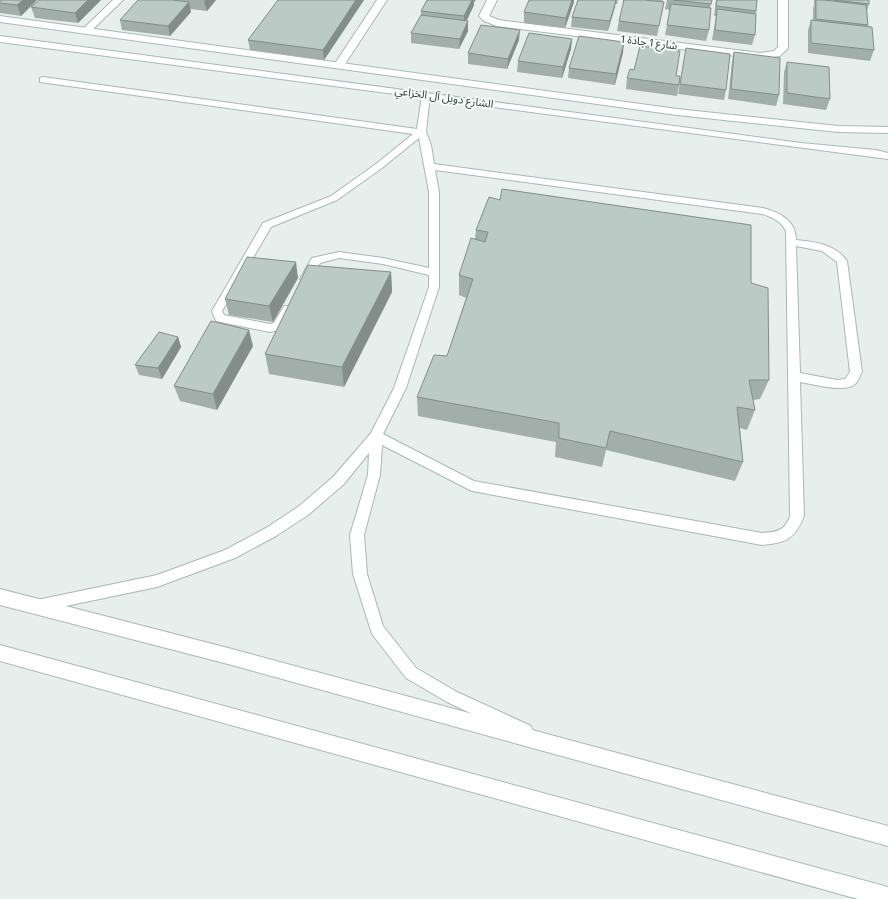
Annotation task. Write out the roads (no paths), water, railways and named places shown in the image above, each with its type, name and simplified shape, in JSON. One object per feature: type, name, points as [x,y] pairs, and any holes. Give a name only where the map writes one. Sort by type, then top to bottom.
[{"type":"main road","points":[[86,30],[118,0]]},
{"type":"main road","points":[[339,65],[382,0]]},
{"type":"main road","name":"شارع 1 جادة 1","points":[[492,0],[484,16],[497,23],[760,56],[777,54],[783,48],[783,0]]},
{"type":"main road","name":"الشارع دوبل آل الخزاعي","points":[[0,19],[687,113],[838,130],[888,130]]},
{"type":"main road","name":"الشارع دوبل آل الخزاعي","points":[[0,39],[170,63],[888,156]]},
{"type":"main road","points":[[170,63],[189,56],[190,52],[186,44]]},
{"type":"main road","points":[[218,69],[215,64],[218,57],[232,50]]},
{"type":"main road","points":[[0,597],[237,659],[888,836]]},
{"type":"main road","points":[[0,653],[888,897]]},
{"type":"lane","points":[[43,80],[421,132]]},
{"type":"lane","points":[[35,606],[157,581],[230,554],[271,532],[302,512],[338,480],[376,436],[400,388],[434,287],[434,192],[421,132],[426,95]]},
{"type":"lane","points":[[292,301],[278,326],[270,328],[220,318],[217,311],[267,225],[334,198],[379,166],[421,132]]},
{"type":"lane","points":[[376,436],[472,486],[762,539],[780,538],[792,530],[796,516],[790,232],[787,223],[776,215],[763,211],[429,166]]},
{"type":"lane","points":[[790,242],[827,248],[834,252],[842,261],[856,372],[852,380],[843,384],[793,376]]},
{"type":"lane","points":[[302,285],[316,260],[339,255],[383,261],[433,272]]},
{"type":"lane","points":[[376,436],[374,475],[356,535],[360,574],[377,629],[411,673],[452,697],[558,746]]}]
